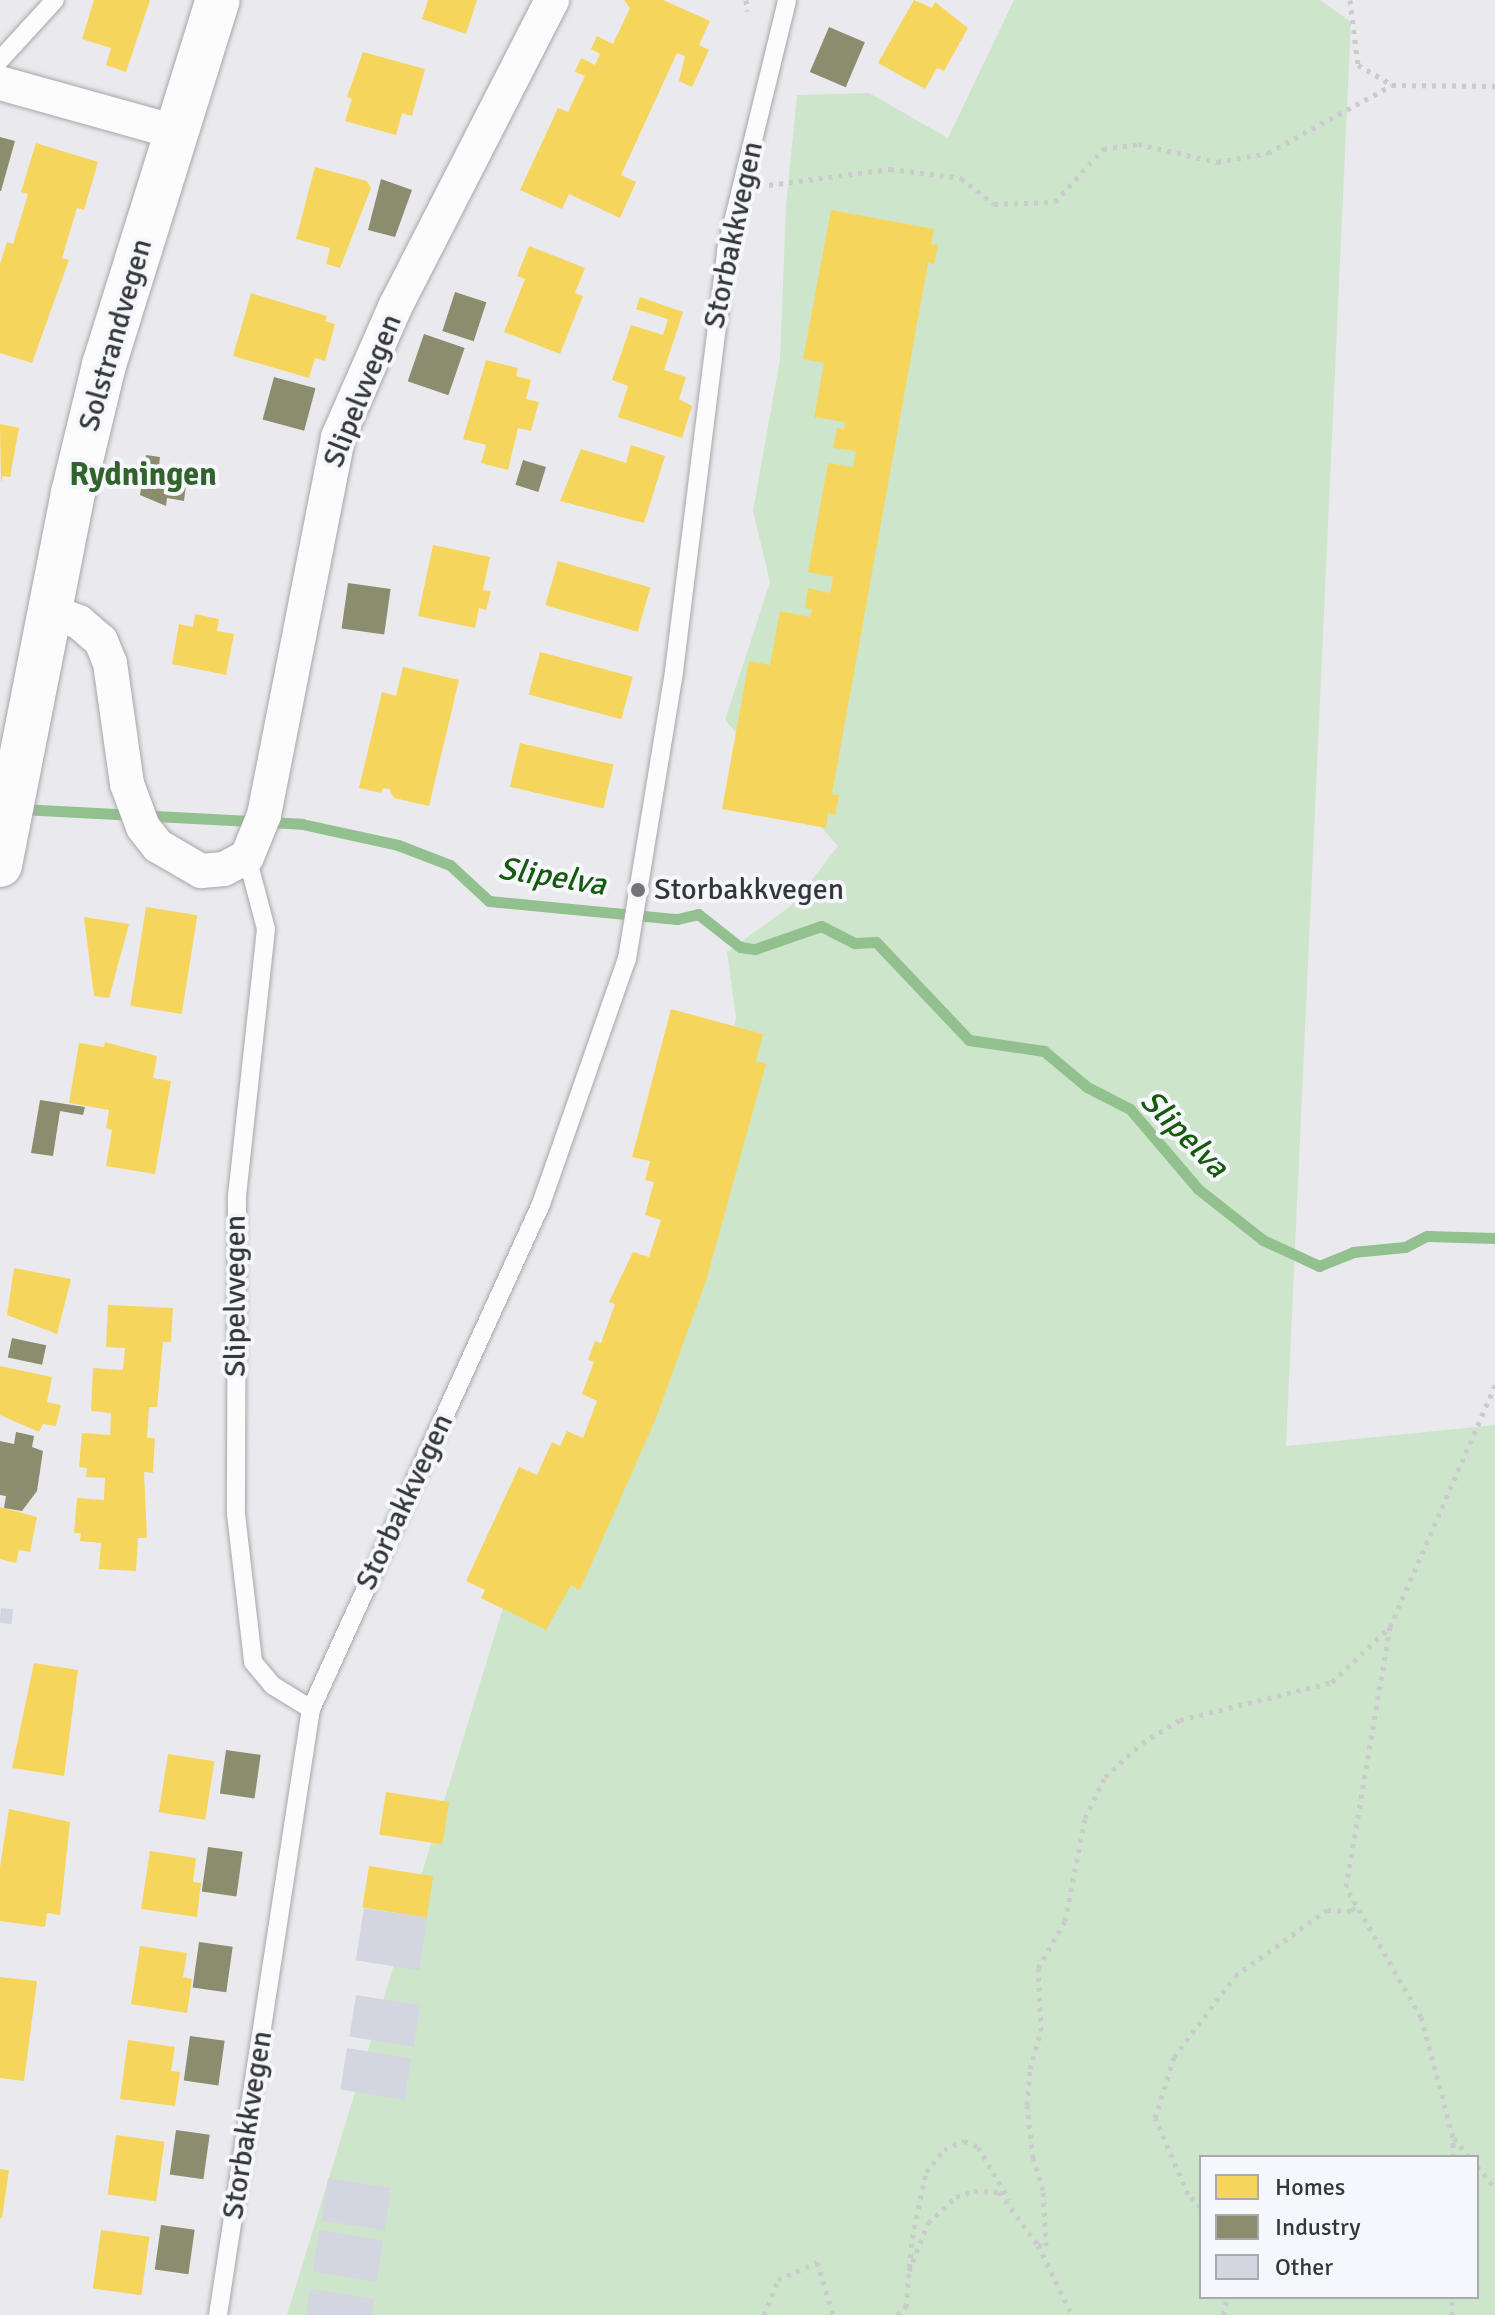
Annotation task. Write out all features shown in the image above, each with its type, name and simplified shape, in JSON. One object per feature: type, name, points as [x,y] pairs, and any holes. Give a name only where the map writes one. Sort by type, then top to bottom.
[{"type":"street","name":"Solstrandvegen","points":[[0,865],[50,611],[104,365],[218,0]]},
{"type":"street","name":"Slipelvvegen","points":[[247,857],[264,815],[338,437],[395,307],[552,0]]},
{"type":"street","points":[[0,83],[175,132]]},
{"type":"street","points":[[50,611],[79,622],[101,641],[110,663],[127,784],[143,827],[158,846],[201,871],[224,869],[247,857]]},
{"type":"lane","points":[[0,60],[55,0]]},
{"type":"lane","name":"Storbakkvegen","points":[[218,2315],[311,1709],[541,1204],[620,983],[674,671],[715,318],[740,189],[787,0]]},
{"type":"lane","name":"Slipelvvegen","points":[[247,857],[262,906],[265,954],[246,1072],[237,1195],[236,1514],[253,1662],[272,1685],[311,1709]]},
{"type":"path","points":[[746,0],[747,11]]},
{"type":"path","points":[[1350,0],[1358,65],[1392,85]]},
{"type":"path","points":[[740,189],[890,169],[961,178],[994,204],[1055,202],[1103,149],[1138,144],[1217,162],[1268,153],[1392,85],[1495,86]]},
{"type":"path","points":[[1199,2205],[1188,2194],[1155,2118],[1174,2057],[1235,1976],[1327,1910],[1354,1911],[1346,1887],[1390,1627],[1495,1385]]},
{"type":"path","points":[[1038,2245],[1046,2246],[1049,2238],[1027,2105],[1030,2069],[1041,2031],[1038,1968],[1065,1921],[1075,1854],[1094,1793],[1122,1760],[1163,1729],[1216,1708],[1295,1695],[1332,1682],[1390,1627]]},
{"type":"path","points":[[1346,1887],[1421,2017],[1453,2137],[1453,2155]]},
{"type":"path","points":[[1453,2137],[1467,2155]]},
{"type":"path","points":[[897,2315],[906,2307],[926,2172],[944,2150],[964,2141],[978,2147],[1038,2245],[1072,2315]]},
{"type":"path","points":[[1479,2168],[1495,2188]]},
{"type":"path","points":[[909,2271],[928,2223],[956,2197],[999,2192],[1016,2210]]},
{"type":"path","points":[[764,2315],[778,2280],[817,2262],[833,2315]]},
{"type":"green space","points":[[1014,0],[1320,0],[1351,22],[1286,1446],[1495,1425],[1495,2315],[287,2315],[528,1526],[659,1336],[736,1018],[727,952],[792,905],[838,846],[725,720],[770,582],[753,511],[780,359],[786,206],[797,95],[869,93],[948,138]]},
{"type":"building: Homes","points":[[94,0],[150,0],[126,72],[106,65],[111,48],[82,39]]},
{"type":"building: Homes","points":[[428,0],[477,0],[466,34],[422,19]]},
{"type":"building: Homes","points":[[624,0],[663,0],[710,21],[699,45],[709,50],[692,87],[679,81],[685,56],[677,53],[621,175],[636,182],[620,218],[569,194],[562,209],[520,190],[558,108],[568,112],[585,76],[575,72],[581,58],[595,65],[600,54],[591,49],[597,36],[613,44],[630,8]]},
{"type":"building: Homes","points":[[914,0],[932,8],[935,2],[968,28],[944,71],[937,68],[925,89],[878,63]]},
{"type":"building: Homes","points":[[363,52],[425,69],[412,116],[402,113],[396,135],[345,121],[352,99],[347,97]]},
{"type":"building: Homes","points":[[36,143],[98,162],[84,210],[77,208],[62,258],[69,260],[32,363],[0,353],[0,264],[7,242],[13,244],[28,194],[21,192]]},
{"type":"building: Homes","points":[[315,167],[367,181],[371,188],[340,268],[326,264],[330,248],[296,239]]},
{"type":"building: Homes","points":[[831,210],[934,229],[931,244],[938,245],[934,264],[928,263],[832,794],[839,795],[835,815],[828,813],[826,828],[722,809],[749,661],[770,665],[780,611],[810,617],[812,609],[805,608],[808,588],[830,593],[833,577],[808,572],[828,463],[853,467],[856,451],[833,448],[837,428],[844,429],[845,422],[814,417],[824,363],[803,359]]},
{"type":"building: Homes","points":[[529,246],[585,268],[575,293],[583,296],[560,354],[504,332],[525,279],[517,276]]},
{"type":"building: Homes","points":[[251,293],[327,316],[325,321],[335,324],[325,361],[315,358],[309,378],[233,356]]},
{"type":"building: Homes","points":[[640,297],[683,312],[664,370],[686,377],[679,399],[692,406],[682,438],[618,417],[628,386],[612,380],[631,325],[663,335],[668,319],[636,309]]},
{"type":"building: Homes","points":[[486,360],[518,368],[516,376],[531,380],[526,399],[539,402],[531,431],[518,428],[508,470],[481,463],[486,445],[463,439]]},
{"type":"building: Homes","points":[[0,424],[19,428],[10,477],[3,476],[1,483]]},
{"type":"building: Homes","points":[[631,445],[665,456],[644,523],[560,501],[581,449],[626,463]]},
{"type":"building: Homes","points":[[433,545],[490,557],[483,590],[491,591],[486,610],[479,608],[475,628],[418,616]]},
{"type":"building: Homes","points":[[558,561],[650,587],[638,632],[545,605]]},
{"type":"building: Homes","points":[[195,614],[219,619],[217,631],[234,634],[226,675],[172,664],[179,624],[193,627]]},
{"type":"building: Homes","points":[[540,652],[633,677],[621,719],[529,695]]},
{"type":"building: Homes","points":[[403,667],[459,680],[429,806],[394,798],[389,789],[383,788],[381,793],[359,788],[382,692],[396,696]]},
{"type":"building: Homes","points":[[520,743],[614,765],[603,808],[510,787]]},
{"type":"building: Homes","points":[[146,907],[197,915],[182,1014],[130,1006]]},
{"type":"building: Homes","points":[[84,917],[129,924],[109,998],[94,996]]},
{"type":"building: Homes","points":[[671,1009],[763,1034],[756,1061],[766,1064],[706,1281],[656,1418],[580,1590],[571,1585],[546,1630],[481,1598],[485,1590],[466,1581],[519,1467],[537,1475],[552,1442],[560,1446],[567,1431],[583,1438],[597,1401],[582,1394],[594,1362],[588,1360],[595,1341],[601,1343],[615,1304],[609,1302],[633,1252],[649,1257],[661,1220],[645,1215],[654,1182],[645,1180],[650,1161],[632,1157]]},
{"type":"building: Homes","points":[[105,1042],[157,1056],[153,1078],[171,1081],[155,1174],[106,1166],[112,1130],[106,1128],[109,1110],[69,1103],[79,1043],[104,1047]]},
{"type":"building: Homes","points":[[14,1268],[71,1279],[57,1334],[7,1315]]},
{"type":"building: Homes","points":[[108,1305],[173,1308],[171,1342],[163,1342],[157,1407],[149,1407],[147,1438],[155,1438],[153,1473],[144,1472],[147,1538],[138,1538],[136,1571],[99,1569],[101,1543],[80,1541],[81,1533],[74,1533],[77,1498],[104,1500],[105,1478],[86,1477],[87,1468],[79,1467],[82,1433],[110,1435],[111,1413],[91,1411],[93,1368],[123,1370],[125,1348],[106,1347]]},
{"type":"building: Homes","points":[[0,1366],[52,1377],[47,1402],[61,1405],[56,1426],[43,1424],[39,1432],[0,1415]]},
{"type":"building: Homes","points":[[0,1507],[37,1517],[30,1552],[19,1550],[16,1563],[0,1559]]},
{"type":"building: Homes","points":[[34,1663],[78,1670],[64,1776],[12,1768]]},
{"type":"building: Homes","points":[[168,1754],[214,1761],[205,1820],[159,1812]]},
{"type":"building: Homes","points":[[386,1792],[449,1802],[442,1844],[379,1834]]},
{"type":"building: Homes","points":[[9,1809],[70,1822],[60,1915],[47,1913],[45,1927],[0,1921],[0,1867]]},
{"type":"building: Homes","points":[[150,1851],[196,1858],[193,1882],[201,1883],[197,1917],[141,1909]]},
{"type":"building: Homes","points":[[369,1866],[433,1876],[427,1918],[362,1907]]},
{"type":"building: Homes","points":[[140,1946],[187,1953],[183,1977],[192,1979],[187,2013],[131,2004]]},
{"type":"building: Homes","points":[[0,1977],[37,1981],[24,2081],[0,2078]]},
{"type":"building: Homes","points":[[128,2040],[175,2047],[171,2071],[180,2072],[175,2106],[120,2099]]},
{"type":"building: Homes","points":[[116,2135],[165,2142],[156,2201],[108,2194]]},
{"type":"building: Homes","points":[[0,2169],[9,2170],[2,2218],[0,2218]]},
{"type":"building: Homes","points":[[101,2230],[150,2237],[141,2295],[93,2288]]},
{"type":"building: Industry","points":[[829,27],[865,42],[846,87],[810,72]]},
{"type":"building: Industry","points":[[0,137],[15,141],[1,191],[0,191]]},
{"type":"building: Industry","points":[[381,179],[412,190],[395,237],[368,230]]},
{"type":"building: Industry","points":[[455,292],[486,302],[474,341],[442,331]]},
{"type":"building: Industry","points":[[424,334],[465,348],[448,395],[408,381]]},
{"type":"building: Industry","points":[[274,377],[316,388],[304,431],[263,420]]},
{"type":"building: Industry","points":[[146,455],[160,457],[159,466],[188,469],[184,501],[167,498],[166,506],[140,495]]},
{"type":"building: Industry","points":[[523,460],[546,467],[538,492],[515,485]]},
{"type":"building: Industry","points":[[348,583],[391,589],[384,635],[342,629]]},
{"type":"building: Industry","points":[[40,1100],[85,1107],[83,1115],[60,1111],[53,1156],[31,1153]]},
{"type":"building: Industry","points":[[12,1338],[46,1345],[42,1365],[8,1358]]},
{"type":"building: Industry","points":[[16,1432],[34,1436],[32,1447],[43,1451],[37,1491],[22,1511],[4,1508],[6,1496],[0,1495],[0,1441],[14,1444]]},
{"type":"building: Industry","points":[[226,1750],[261,1755],[255,1798],[220,1794]]},
{"type":"building: Industry","points":[[208,1847],[243,1852],[236,1896],[202,1892]]},
{"type":"building: Industry","points":[[199,1942],[233,1947],[226,1992],[193,1988]]},
{"type":"building: Industry","points":[[190,2036],[225,2041],[218,2085],[184,2081]]},
{"type":"building: Industry","points":[[176,2130],[210,2135],[203,2179],[170,2175]]},
{"type":"building: Industry","points":[[161,2225],[195,2230],[188,2274],[155,2270]]},
{"type":"building: Other","points":[[1,1608],[13,1609],[12,1624],[0,1623]]},
{"type":"building: Other","points":[[364,1908],[427,1918],[419,1970],[356,1960]]},
{"type":"building: Other","points":[[356,1995],[420,2005],[414,2047],[349,2036]]},
{"type":"building: Other","points":[[347,2048],[411,2058],[405,2100],[340,2089]]},
{"type":"building: Other","points":[[328,2178],[391,2188],[384,2230],[321,2220]]},
{"type":"building: Other","points":[[319,2230],[383,2240],[377,2282],[312,2271]]},
{"type":"building: Other","points":[[310,2289],[374,2299],[372,2315],[306,2315]]},
{"type":"waterway","name":"Slipelva","points":[[20,809],[302,824],[398,845],[450,865],[489,901],[677,919],[698,914],[740,947],[755,949],[821,926],[855,943],[876,942],[969,1040],[1044,1051],[1087,1087],[1130,1109],[1198,1189],[1263,1240],[1319,1266],[1353,1252],[1405,1247],[1427,1236],[1495,1238]]},
{"type":"place","name":"Storbakkvegen","points":[[638,890]]},
{"type":"district","name":"Rydningen","points":[[143,475]]}]
